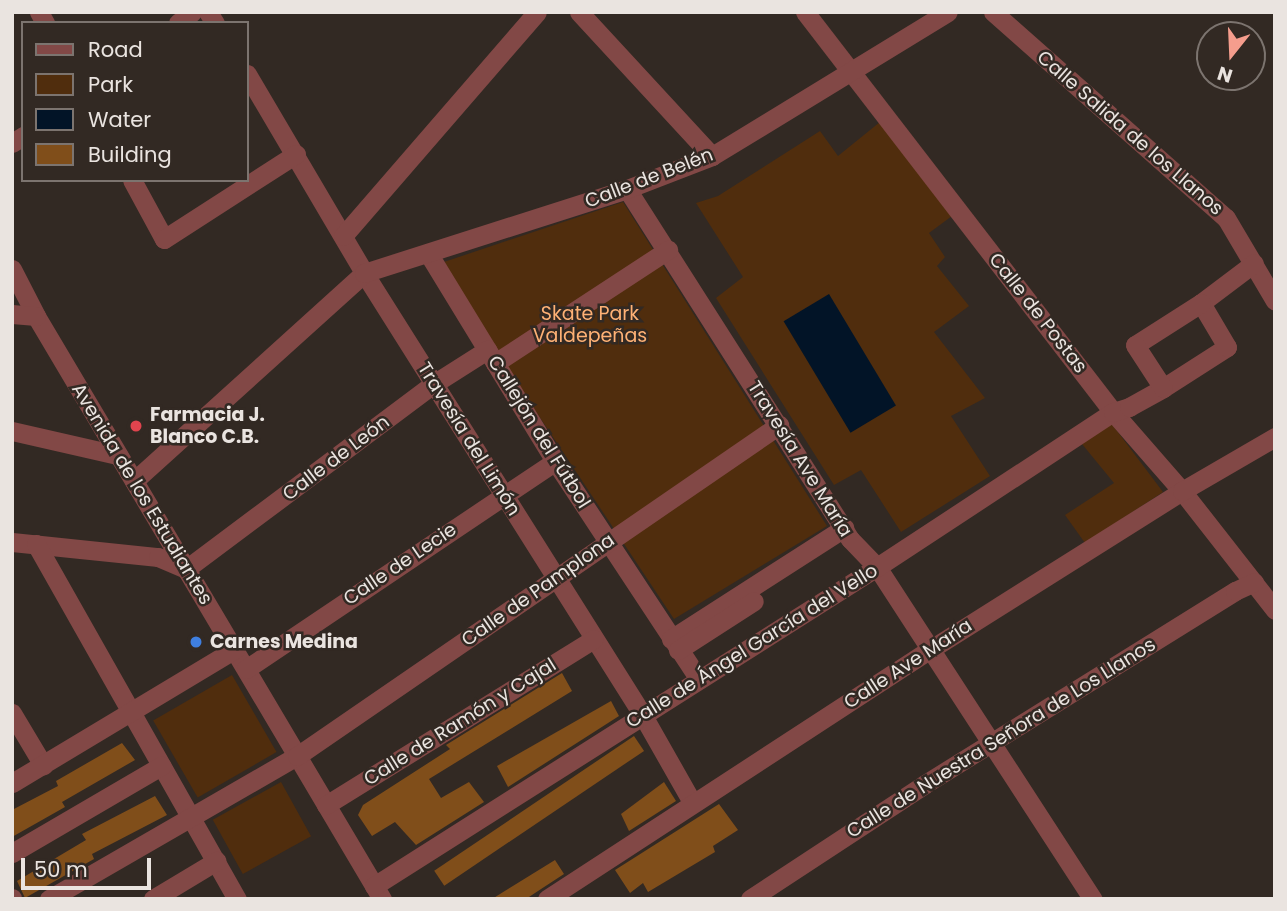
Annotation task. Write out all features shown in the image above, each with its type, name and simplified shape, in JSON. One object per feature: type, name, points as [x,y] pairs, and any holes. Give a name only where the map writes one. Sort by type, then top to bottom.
[{"type":"street","points":[[343,236],[537,12]]},
{"type":"street","points":[[579,12],[712,156]]},
{"type":"street","name":"Calle de Postas","points":[[805,12],[1121,410],[1275,610]]},
{"type":"street","name":"Calle de Belén","points":[[364,273],[628,189],[712,156],[948,12]]},
{"type":"street","name":"Calle Salida de los Llanos","points":[[993,12],[1226,218],[1272,288]]},
{"type":"street","name":"Travesía del Limón","points":[[248,77],[364,273],[642,715],[692,802]]},
{"type":"street","points":[[133,182],[164,239],[296,154]]},
{"type":"street","name":"Travesía Ave María","points":[[628,189],[847,534],[877,566],[1093,899]]},
{"type":"street","name":"Calle de León","points":[[186,569],[435,383],[491,356],[668,250]]},
{"type":"street","name":"Callejón del Fútbol","points":[[428,253],[555,461],[699,679]]},
{"type":"street","points":[[1163,388],[1135,345],[1201,303],[1254,262]]},
{"type":"street","name":"Avenida de los Estudiantes","points":[[12,269],[36,316],[378,892]]},
{"type":"street","points":[[134,481],[364,273]]},
{"type":"street","name":"Calle de Ángel García del Vello","points":[[378,892],[642,715],[1121,410],[1163,388],[1227,347],[1201,303]]},
{"type":"street","points":[[12,314],[36,316]]},
{"type":"street","name":"Calle de Pamplona","points":[[49,899],[297,757],[779,425]]},
{"type":"street","points":[[12,430],[118,455]]},
{"type":"street","name":"Calle Ave María","points":[[547,899],[692,802],[931,649],[1182,491],[1275,437]]},
{"type":"street","name":"Calle de Lecie","points":[[246,669],[555,461]]},
{"type":"street","points":[[674,644],[847,534]]},
{"type":"street","points":[[12,542],[158,557],[186,569]]},
{"type":"street","points":[[36,544],[237,899]]},
{"type":"street","name":"Calle de Nuestra Señora de Los Llanos","points":[[750,899],[993,742],[1235,591],[1254,582]]},
{"type":"street","name":"Calle de Ramón y Cajal","points":[[326,805],[594,639]]},
{"type":"street","points":[[12,783],[235,649]]},
{"type":"street","points":[[12,713],[43,765]]},
{"type":"street","points":[[12,853],[161,766]]},
{"type":"street","points":[[153,899],[216,861]]},
{"type":"green space","points":[[880,122],[952,216],[929,233],[945,257],[937,266],[969,306],[934,332],[985,398],[951,416],[990,476],[901,532],[861,470],[834,485],[716,298],[743,277],[696,203],[718,196],[820,131],[838,156]]},
{"type":"green space","name":"Skate Park Valdepeñas","points":[[623,202],[827,526],[674,619],[463,302],[441,263]]},
{"type":"green space","points":[[1111,423],[1163,492],[1085,543],[1065,515],[1114,483],[1082,444]]},
{"type":"green space","points":[[232,675],[276,752],[198,798],[153,720]]},
{"type":"green space","points":[[281,782],[311,836],[243,874],[213,820]]},
{"type":"water","points":[[829,294],[896,405],[851,433],[784,321]]},
{"type":"building","points":[[562,673],[572,691],[429,779],[441,798],[469,782],[484,802],[416,845],[395,822],[372,836],[358,815],[363,805],[450,749],[446,745]]},
{"type":"building","points":[[611,701],[619,716],[508,787],[497,766]]},
{"type":"building","points":[[634,736],[644,751],[444,886],[434,871]]},
{"type":"building","points":[[122,743],[135,760],[62,802],[65,807],[12,837],[12,810],[58,786],[56,781]]},
{"type":"building","points":[[664,782],[676,801],[629,831],[621,814]]},
{"type":"building","points":[[155,796],[167,815],[92,854],[94,859],[25,898],[17,881],[86,840],[82,834]]},
{"type":"building","points":[[719,804],[738,830],[713,846],[715,852],[648,892],[643,883],[630,893],[615,870]]},
{"type":"building","points":[[555,860],[564,874],[526,899],[492,899]]},
{"type":"place","name":"Farmacia J. Blanco C.B.","points":[[136,426]]},
{"type":"place","name":"Carnes Medina","points":[[196,642]]}]
